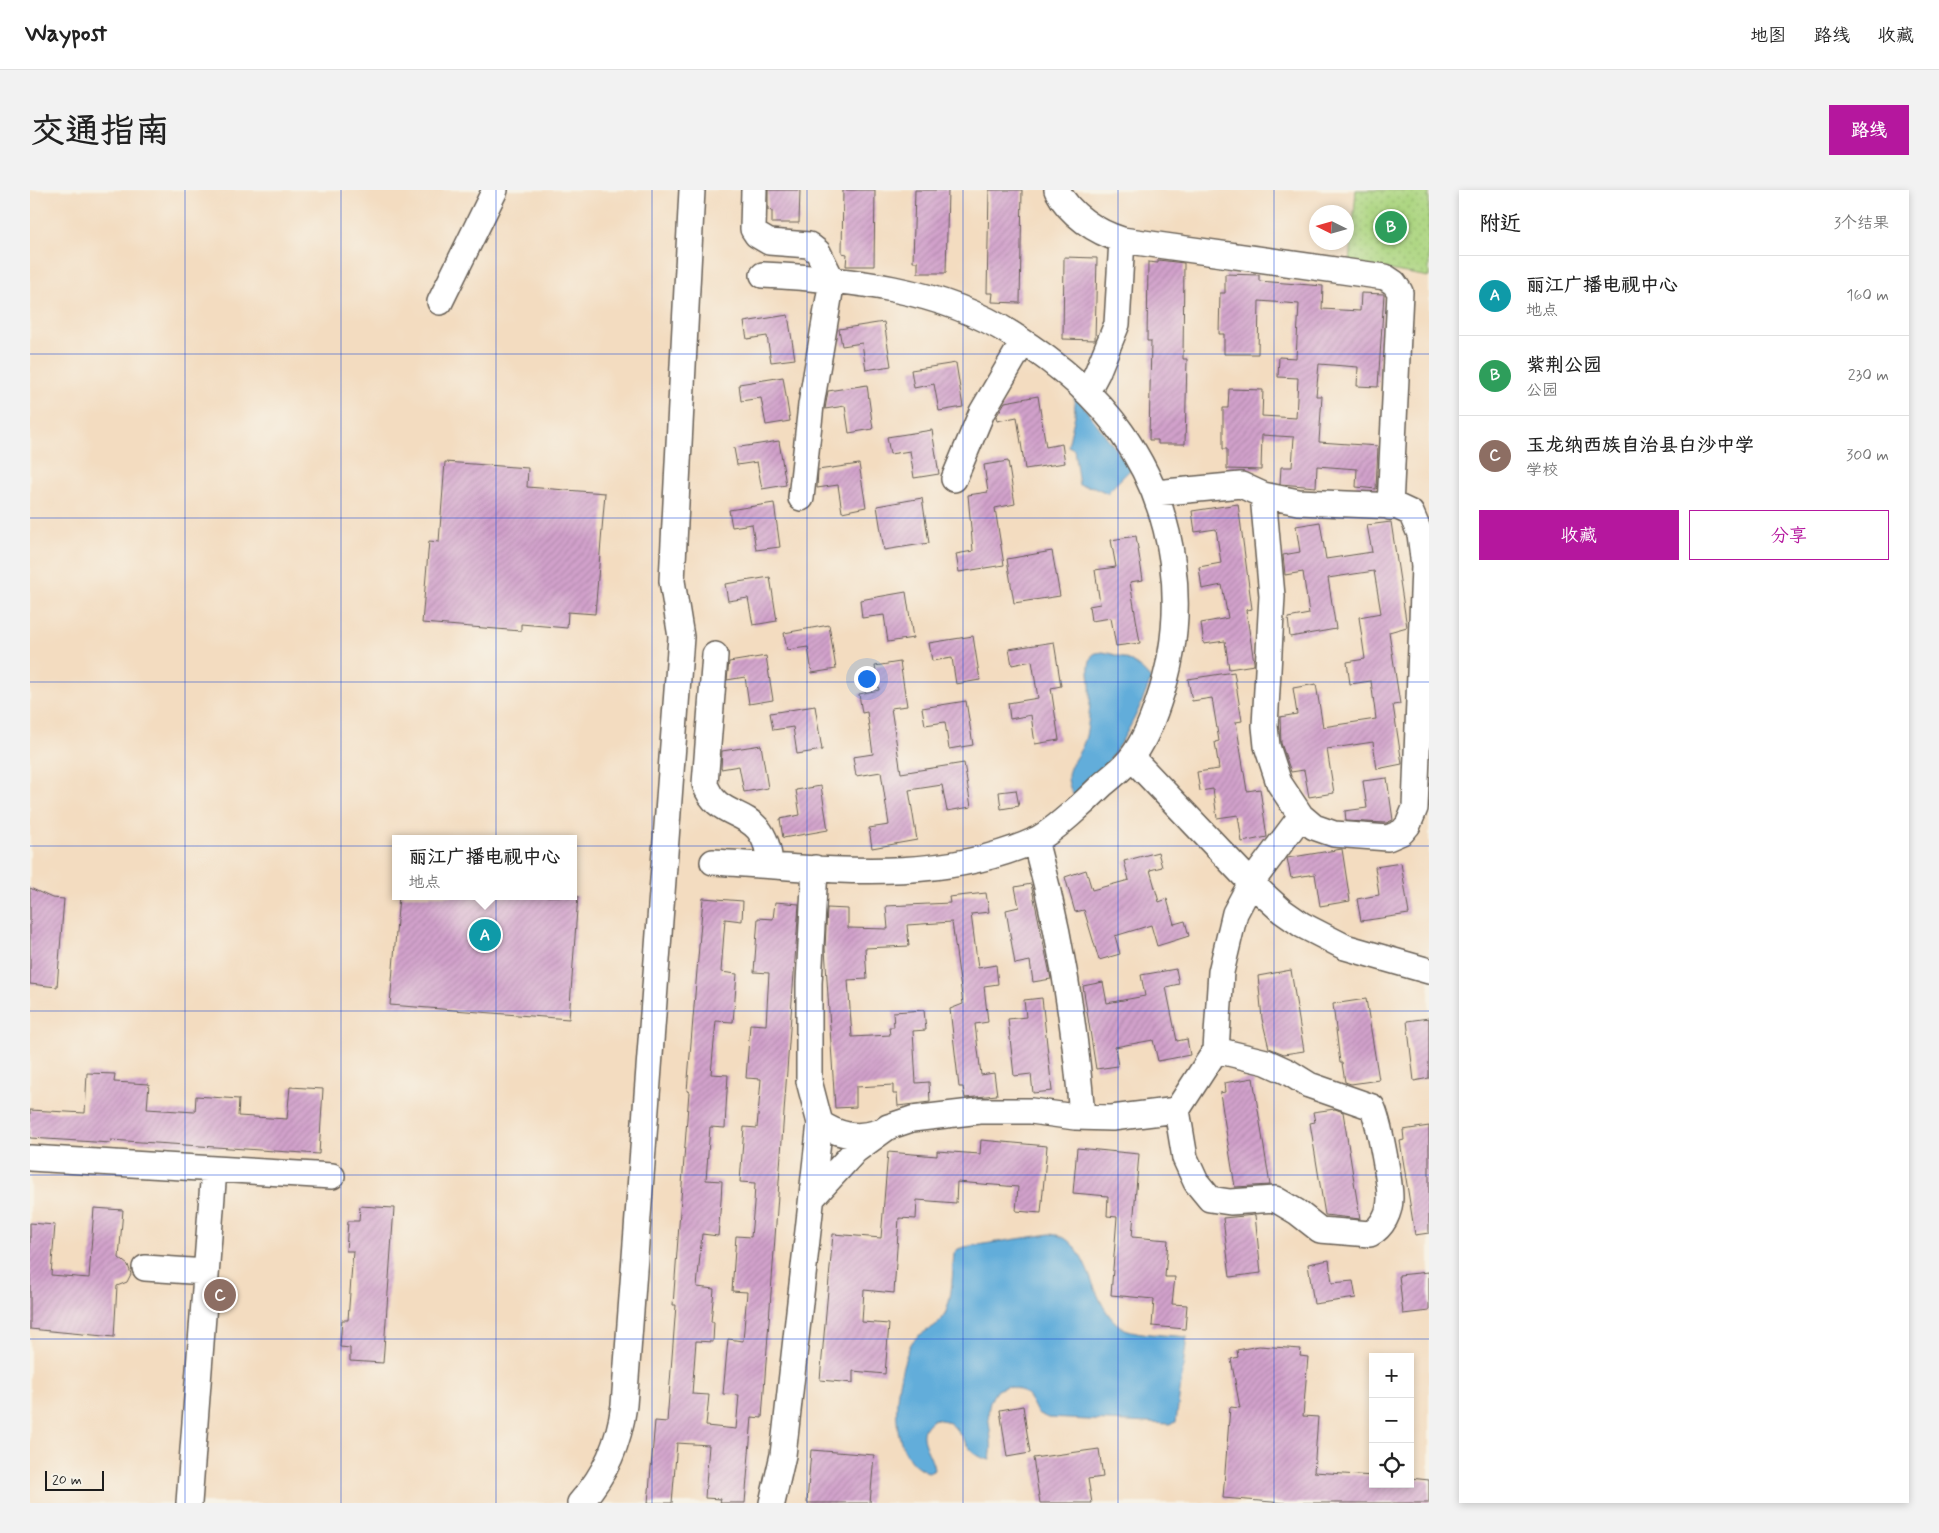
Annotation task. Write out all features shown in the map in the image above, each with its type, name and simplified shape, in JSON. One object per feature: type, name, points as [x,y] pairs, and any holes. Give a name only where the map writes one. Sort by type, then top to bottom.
[{"type":"street","points":[[440,302],[495,190]]},
{"type":"street","points":[[580,1503],[597,1485],[608,1463],[618,1439],[624,1405],[681,637],[672,581],[692,190]]},
{"type":"street","points":[[754,190],[753,229],[757,235],[769,242],[809,245],[818,252],[832,280],[811,405],[801,498]]},
{"type":"street","points":[[1057,190],[1074,213],[1086,223],[1110,236],[1122,240],[1385,276],[1394,283],[1400,292],[1390,507]]},
{"type":"street","points":[[1087,392],[1098,373],[1117,324],[1122,240]]},
{"type":"street","points":[[713,862],[882,871],[916,870],[980,858],[1035,840],[1096,792],[1132,758],[1144,737],[1162,690],[1174,638],[1176,608],[1172,553],[1166,526],[1155,493],[1135,453],[1121,431],[1087,392],[1023,342],[996,325],[949,305],[876,287],[832,280],[763,275]]},
{"type":"street","points":[[954,479],[982,412],[1023,342]]},
{"type":"street","points":[[1155,493],[1241,485],[1264,496],[1298,502],[1402,507],[1412,513],[1424,550],[1415,808],[1413,817],[1402,832],[1381,839],[1323,832],[1301,816],[1279,783],[1267,746],[1265,707],[1270,657],[1272,596],[1264,496]]},
{"type":"street","points":[[715,655],[705,784],[712,799],[720,806],[752,822],[760,831],[766,843],[770,865]]},
{"type":"street","points":[[1132,758],[1250,883],[1282,911],[1323,937],[1364,954],[1429,971]]},
{"type":"street","points":[[1216,1050],[1266,1062],[1288,1072],[1309,1085],[1372,1107],[1378,1123],[1390,1198],[1383,1222],[1370,1234],[1320,1230],[1275,1198],[1230,1202],[1210,1199],[1196,1182],[1184,1158],[1177,1110],[1216,1050],[1218,998],[1227,942],[1235,912],[1250,883],[1301,816]]},
{"type":"street","points":[[1035,840],[1065,968],[1075,1034],[1082,1117]]},
{"type":"street","points":[[772,1503],[783,1455],[820,1123],[808,1081],[809,982],[815,868]]},
{"type":"street","points":[[820,1123],[830,1130],[854,1137],[879,1132],[912,1119],[980,1111],[1031,1111],[1082,1117],[1122,1118],[1177,1110]]},
{"type":"street","points":[[812,1198],[840,1164],[879,1132]]},
{"type":"street","points":[[30,1158],[332,1176]]},
{"type":"street","points":[[189,1503],[214,1169]]},
{"type":"street","points":[[144,1268],[206,1272]]},
{"type":"green space","points":[[1356,190],[1429,190],[1429,277],[1350,263],[1351,250],[1354,250]]},
{"type":"water","points":[[1074,394],[1131,469],[1107,493],[1094,487],[1079,485],[1074,449],[1068,446],[1075,415]]},
{"type":"water","points":[[1103,652],[1130,661],[1151,679],[1137,713],[1120,744],[1089,786],[1076,799],[1070,788],[1069,773],[1086,736],[1090,704],[1090,661],[1093,655]]},
{"type":"water","points":[[1050,1234],[1064,1238],[1074,1247],[1104,1307],[1113,1320],[1131,1331],[1187,1337],[1176,1422],[1170,1424],[1048,1418],[1037,1413],[1023,1392],[1007,1386],[997,1390],[990,1403],[988,1414],[991,1445],[990,1460],[982,1458],[975,1453],[952,1425],[946,1421],[934,1419],[927,1425],[923,1437],[934,1470],[928,1472],[914,1463],[904,1450],[899,1433],[897,1395],[905,1358],[911,1344],[918,1336],[942,1319],[948,1307],[954,1254],[958,1249],[964,1247]]},
{"type":"building","points":[[768,190],[800,190],[799,223],[772,223],[772,211],[768,210]]},
{"type":"building","points":[[843,190],[875,190],[874,266],[846,266],[847,254],[842,253]]},
{"type":"building","points":[[915,190],[948,190],[946,273],[918,273],[918,262],[913,262]]},
{"type":"building","points":[[989,190],[1022,190],[1020,303],[992,302],[993,293],[987,293]]},
{"type":"building","points":[[1064,257],[1097,258],[1095,340],[1063,339]]},
{"type":"building","points":[[1158,260],[1184,263],[1183,359],[1187,359],[1185,444],[1158,444],[1158,440],[1149,440],[1151,341],[1147,341],[1148,262],[1158,263]]},
{"type":"building","points":[[1225,274],[1259,275],[1259,281],[1323,286],[1322,309],[1360,311],[1361,293],[1384,294],[1378,387],[1357,386],[1358,367],[1319,364],[1316,396],[1322,396],[1319,442],[1378,446],[1376,489],[1356,487],[1357,469],[1317,466],[1316,487],[1280,484],[1281,467],[1292,467],[1294,437],[1262,435],[1261,470],[1227,469],[1227,449],[1223,449],[1223,408],[1228,408],[1229,389],[1263,390],[1262,416],[1296,418],[1298,378],[1278,377],[1279,357],[1296,358],[1299,304],[1259,301],[1258,354],[1224,354],[1224,334],[1219,334],[1220,293],[1225,293]]},
{"type":"building","points":[[788,315],[795,359],[771,362],[767,336],[747,339],[744,322]]},
{"type":"building","points":[[884,322],[891,366],[866,370],[862,343],[842,346],[839,329]]},
{"type":"building","points":[[956,363],[963,407],[939,411],[934,384],[914,388],[911,370]]},
{"type":"building","points":[[783,377],[790,421],[766,425],[761,398],[741,401],[739,384]]},
{"type":"building","points":[[867,385],[873,429],[849,433],[845,406],[825,409],[828,391]]},
{"type":"building","points":[[1038,396],[1046,447],[1062,444],[1065,463],[1025,469],[1017,417],[997,421],[996,417],[1005,402]]},
{"type":"building","points":[[932,430],[939,474],[914,478],[910,451],[890,454],[887,437]]},
{"type":"building","points":[[779,441],[786,485],[762,489],[757,462],[737,465],[734,448]]},
{"type":"building","points":[[1008,461],[1015,504],[995,508],[1004,565],[959,572],[956,554],[973,551],[968,495],[988,492],[984,465]]},
{"type":"building","points":[[445,462],[528,468],[527,487],[605,493],[595,614],[568,612],[567,628],[521,624],[521,631],[422,623],[429,541],[439,542]]},
{"type":"building","points":[[859,464],[866,507],[842,512],[838,485],[817,488],[818,470]]},
{"type":"building","points":[[922,498],[929,543],[884,550],[877,506]]},
{"type":"building","points":[[774,503],[780,547],[756,550],[752,524],[732,527],[729,510]]},
{"type":"building","points":[[1238,504],[1252,609],[1246,610],[1254,665],[1229,669],[1225,641],[1204,644],[1201,623],[1228,618],[1222,585],[1202,589],[1199,567],[1221,563],[1216,529],[1195,532],[1192,511]]},
{"type":"building","points":[[1320,522],[1326,559],[1372,552],[1367,525],[1391,522],[1407,627],[1389,632],[1400,704],[1393,705],[1402,764],[1377,769],[1373,742],[1327,749],[1334,793],[1309,797],[1304,770],[1291,772],[1281,743],[1280,717],[1297,714],[1293,688],[1316,684],[1323,727],[1376,719],[1371,681],[1350,684],[1347,662],[1365,659],[1359,617],[1381,613],[1374,571],[1328,578],[1336,629],[1290,637],[1288,618],[1309,614],[1303,572],[1285,575],[1283,555],[1300,552],[1296,526]]},
{"type":"building","points":[[1136,536],[1143,580],[1130,582],[1140,643],[1116,646],[1111,618],[1091,621],[1089,606],[1100,604],[1095,570],[1116,567],[1111,540]]},
{"type":"building","points":[[1052,551],[1060,596],[1014,603],[1007,559]]},
{"type":"building","points":[[770,577],[777,621],[753,625],[748,598],[728,601],[725,584]]},
{"type":"building","points":[[906,592],[913,638],[888,642],[884,615],[862,618],[860,600]]},
{"type":"building","points":[[829,625],[836,669],[812,673],[808,647],[787,650],[784,633]]},
{"type":"building","points":[[973,636],[980,680],[956,684],[952,658],[932,661],[929,643]]},
{"type":"building","points":[[1054,642],[1061,686],[1051,688],[1059,740],[1035,744],[1031,715],[1010,719],[1008,703],[1038,698],[1032,661],[1012,665],[1009,649]]},
{"type":"building","points":[[766,656],[773,700],[749,704],[745,677],[727,680],[729,662]]},
{"type":"building","points":[[900,662],[907,706],[891,708],[901,773],[964,763],[971,807],[947,811],[942,785],[909,790],[917,840],[872,848],[869,828],[889,825],[881,772],[856,776],[853,757],[873,754],[867,712],[862,713],[859,694],[879,690],[875,666]]},
{"type":"building","points":[[1234,672],[1242,721],[1236,722],[1247,791],[1260,789],[1267,837],[1242,842],[1238,815],[1217,818],[1213,789],[1200,791],[1197,772],[1219,769],[1215,742],[1219,741],[1212,698],[1192,701],[1188,679]]},
{"type":"building","points":[[966,701],[973,745],[949,749],[945,722],[925,725],[922,708]]},
{"type":"building","points":[[815,706],[822,750],[797,754],[793,727],[773,730],[770,713]]},
{"type":"building","points":[[761,745],[768,788],[744,792],[739,766],[721,769],[722,751]]},
{"type":"building","points":[[1387,778],[1393,820],[1386,823],[1346,821],[1345,811],[1367,808],[1363,781]]},
{"type":"building","points":[[821,786],[828,830],[783,838],[780,819],[800,815],[796,790]]},
{"type":"building","points":[[1016,790],[1019,806],[1001,809],[999,792]]},
{"type":"building","points":[[1342,849],[1350,901],[1320,906],[1315,874],[1291,878],[1287,858]]},
{"type":"building","points":[[1158,852],[1162,867],[1150,870],[1159,902],[1167,899],[1174,924],[1185,921],[1189,936],[1157,946],[1151,925],[1115,936],[1120,954],[1099,960],[1084,910],[1075,912],[1065,877],[1086,870],[1092,890],[1129,880],[1124,861]]},
{"type":"building","points":[[1401,863],[1409,914],[1361,921],[1357,899],[1379,895],[1375,867]]},
{"type":"building","points":[[1031,884],[1051,979],[1033,982],[1030,961],[1015,964],[1006,910],[1019,907],[1015,887]]},
{"type":"building","points":[[30,888],[52,898],[64,899],[57,987],[30,984]]},
{"type":"building","points":[[986,893],[989,912],[971,914],[978,968],[996,965],[998,984],[984,986],[988,1022],[975,1024],[981,1075],[994,1073],[997,1095],[965,1098],[963,1087],[959,1087],[950,1009],[963,1004],[952,922],[907,925],[909,946],[865,948],[867,979],[848,980],[852,1037],[890,1035],[889,1027],[894,1027],[893,1012],[924,1010],[926,1030],[913,1031],[916,1083],[929,1082],[930,1102],[898,1106],[897,1094],[893,1094],[893,1085],[856,1087],[856,1107],[835,1108],[825,948],[827,908],[848,909],[848,928],[888,929],[886,906],[950,903],[949,897]]},
{"type":"building","points":[[578,896],[569,1019],[390,1005],[399,900],[577,900]]},
{"type":"building","points":[[703,898],[743,901],[742,921],[725,919],[721,972],[737,974],[733,1022],[716,1021],[711,1074],[728,1075],[725,1128],[710,1127],[706,1180],[722,1181],[721,1201],[718,1236],[702,1234],[697,1287],[714,1289],[711,1322],[714,1322],[713,1342],[696,1341],[692,1394],[709,1395],[706,1426],[736,1429],[739,1395],[723,1394],[728,1339],[743,1341],[747,1292],[732,1291],[736,1236],[751,1237],[754,1204],[755,1183],[740,1182],[744,1127],[757,1128],[761,1079],[746,1078],[750,1024],[766,1025],[769,973],[754,972],[758,918],[773,919],[775,902],[799,904],[762,1418],[752,1417],[745,1503],[720,1503],[721,1499],[705,1498],[709,1445],[677,1443],[672,1503],[648,1503],[655,1421],[667,1422],[676,1305],[673,1305],[689,1092],[687,1091]]},
{"type":"building","points":[[1176,969],[1179,984],[1166,987],[1177,1041],[1187,1039],[1190,1055],[1158,1061],[1153,1040],[1115,1047],[1118,1066],[1096,1069],[1083,986],[1103,982],[1107,1003],[1145,996],[1141,975]]},
{"type":"building","points":[[1291,970],[1304,1051],[1284,1054],[1269,1048],[1262,1019],[1258,976]]},
{"type":"building","points":[[1042,998],[1052,1091],[1033,1093],[1031,1074],[1014,1076],[1008,1019],[1026,1017],[1024,1000]]},
{"type":"building","points":[[1366,999],[1379,1080],[1351,1084],[1345,1082],[1342,1063],[1340,1063],[1333,1004]]},
{"type":"building","points":[[1429,1018],[1429,1078],[1414,1081],[1407,1021]]},
{"type":"building","points":[[87,1073],[115,1074],[114,1082],[149,1084],[147,1109],[195,1112],[196,1096],[239,1099],[238,1116],[287,1119],[290,1087],[323,1089],[319,1154],[111,1140],[111,1143],[30,1138],[30,1110],[85,1113]]},
{"type":"building","points":[[1253,1078],[1270,1185],[1235,1187],[1220,1093],[1225,1092],[1224,1083]]},
{"type":"building","points":[[1335,1109],[1343,1112],[1360,1219],[1325,1215],[1310,1123],[1315,1122],[1313,1112]]},
{"type":"building","points":[[1429,1126],[1429,1233],[1415,1235],[1400,1141],[1404,1140],[1403,1130]]},
{"type":"building","points":[[981,1140],[1047,1146],[1041,1213],[1016,1211],[1018,1187],[957,1182],[956,1203],[917,1200],[916,1219],[899,1218],[894,1293],[864,1290],[862,1322],[889,1324],[885,1374],[853,1371],[853,1383],[820,1380],[833,1234],[881,1238],[888,1152],[937,1156],[937,1151],[980,1154]]},
{"type":"building","points":[[1077,1148],[1139,1154],[1132,1237],[1168,1240],[1165,1277],[1175,1277],[1172,1304],[1187,1305],[1185,1329],[1152,1326],[1154,1299],[1111,1295],[1117,1217],[1107,1216],[1108,1196],[1073,1193]]},
{"type":"building","points":[[360,1206],[394,1208],[383,1363],[350,1361],[350,1348],[340,1347],[342,1320],[348,1320],[353,1251],[346,1251],[348,1221],[359,1221]]},
{"type":"building","points":[[94,1208],[123,1210],[119,1258],[128,1265],[131,1274],[127,1282],[117,1286],[114,1337],[30,1329],[30,1223],[55,1225],[51,1275],[89,1278]]},
{"type":"building","points":[[1255,1215],[1261,1273],[1230,1277],[1223,1218]]},
{"type":"building","points":[[1329,1260],[1332,1283],[1353,1281],[1356,1298],[1314,1304],[1308,1264]]},
{"type":"building","points":[[1429,1272],[1429,1311],[1403,1314],[1399,1275]]},
{"type":"building","points":[[1259,1346],[1301,1349],[1300,1356],[1308,1357],[1303,1416],[1318,1417],[1314,1472],[1369,1476],[1369,1488],[1414,1488],[1414,1478],[1429,1480],[1429,1503],[1284,1503],[1223,1498],[1230,1407],[1240,1408],[1231,1359],[1238,1357],[1237,1350]]},
{"type":"building","points":[[1023,1406],[1030,1453],[1007,1457],[1000,1410]]},
{"type":"building","points":[[1099,1449],[1103,1477],[1088,1479],[1092,1503],[1040,1503],[1033,1458]]},
{"type":"building","points":[[811,1450],[874,1455],[870,1503],[807,1503]]},
{"type":"place","name":"紫荆公园","points":[[1391,227]]},
{"type":"place","name":"丽江广播电视中心","points":[[485,935]]},
{"type":"place","name":"玉龙纳西族自治县白沙中学","points":[[220,1295]]}]
